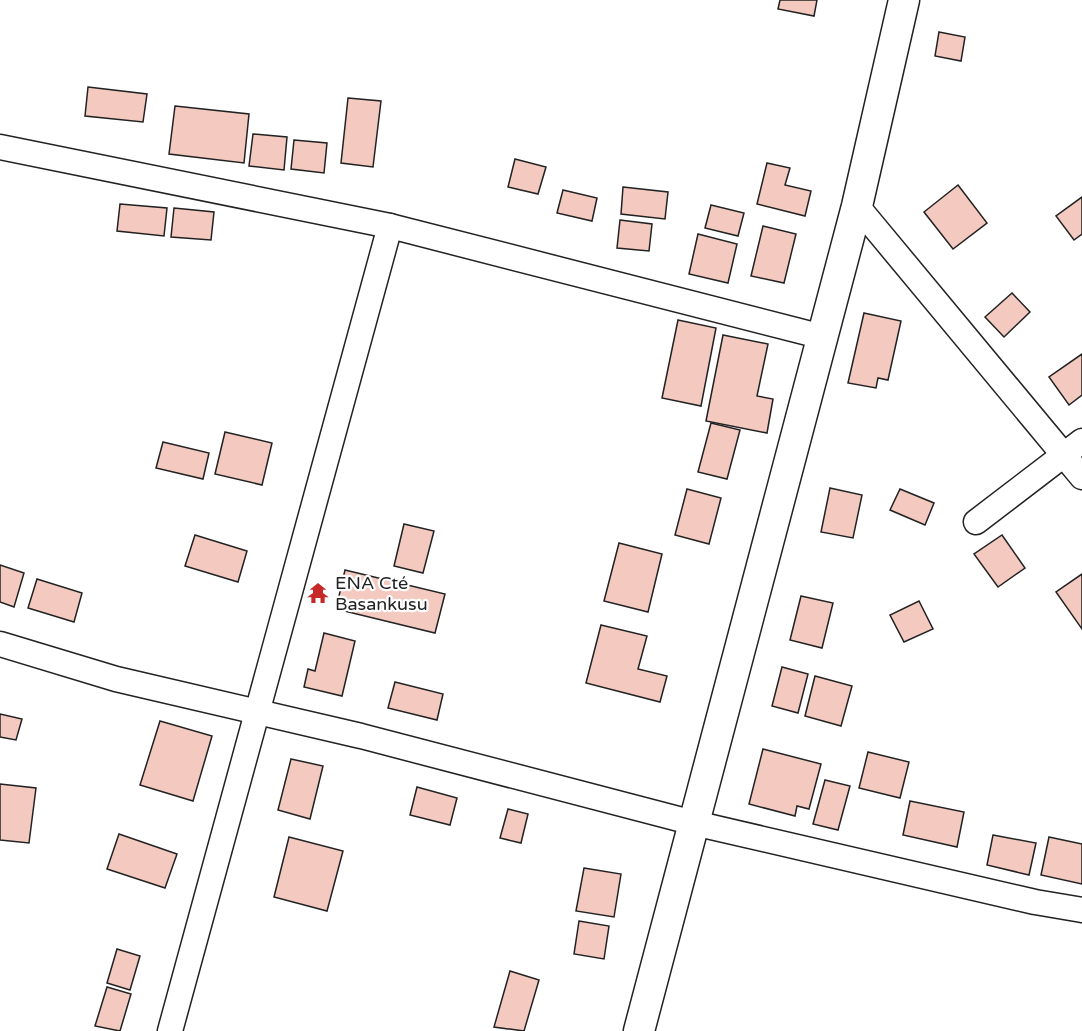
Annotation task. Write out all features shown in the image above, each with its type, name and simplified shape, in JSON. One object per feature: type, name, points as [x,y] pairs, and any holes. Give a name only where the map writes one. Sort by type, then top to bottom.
[{"type":"street","points":[[639,1031],[857,206],[904,0]]},
{"type":"street","points":[[0,147],[390,226],[823,337]]},
{"type":"street","points":[[857,206],[1072,448],[1082,477]]},
{"type":"street","points":[[170,1031],[390,226]]},
{"type":"street","points":[[976,522],[1072,448]]},
{"type":"street","points":[[0,644],[116,679],[361,736],[694,823],[1023,900],[1082,910]]},
{"type":"building","points":[[780,0],[817,0],[814,16],[778,9]]},
{"type":"building","points":[[939,32],[965,37],[961,61],[935,56]]},
{"type":"building","points":[[88,87],[147,94],[143,122],[85,116]]},
{"type":"building","points":[[348,98],[381,101],[373,167],[341,163]]},
{"type":"building","points":[[175,106],[249,114],[244,163],[169,154]]},
{"type":"building","points":[[253,134],[287,137],[284,170],[249,166]]},
{"type":"building","points":[[294,140],[327,143],[324,173],[291,169]]},
{"type":"building","points":[[515,159],[546,167],[538,194],[508,187]]},
{"type":"building","points":[[767,163],[790,168],[785,185],[811,191],[805,216],[757,204]]},
{"type":"building","points":[[958,185],[987,223],[953,249],[924,212]]},
{"type":"building","points":[[623,187],[668,192],[665,219],[621,214]]},
{"type":"building","points":[[563,190],[597,198],[592,221],[557,213]]},
{"type":"building","points":[[1082,197],[1082,234],[1074,240],[1056,216]]},
{"type":"building","points":[[120,204],[167,208],[164,236],[117,231]]},
{"type":"building","points":[[711,205],[744,213],[738,236],[705,228]]},
{"type":"building","points":[[174,208],[214,212],[211,240],[171,237]]},
{"type":"building","points":[[620,220],[652,224],[649,251],[617,248]]},
{"type":"building","points":[[763,226],[796,234],[784,283],[751,276]]},
{"type":"building","points":[[698,234],[737,244],[728,283],[689,274]]},
{"type":"building","points":[[1012,293],[1030,312],[1004,337],[985,317]]},
{"type":"building","points":[[864,313],[901,321],[888,380],[878,378],[876,388],[848,383]]},
{"type":"building","points":[[678,320],[716,328],[701,406],[662,398]]},
{"type":"building","points":[[723,335],[768,344],[757,396],[773,399],[767,433],[706,421]]},
{"type":"building","points":[[1082,354],[1082,395],[1069,405],[1049,377]]},
{"type":"building","points":[[711,423],[740,430],[727,479],[698,472]]},
{"type":"building","points":[[225,432],[272,443],[262,485],[215,474]]},
{"type":"building","points":[[163,442],[209,453],[203,479],[156,468]]},
{"type":"building","points":[[830,488],[862,495],[853,538],[821,532]]},
{"type":"building","points":[[687,489],[721,498],[709,544],[675,535]]},
{"type":"building","points":[[900,489],[934,503],[925,525],[890,510]]},
{"type":"building","points":[[404,524],[434,531],[423,573],[394,566]]},
{"type":"building","points":[[195,535],[247,551],[238,582],[185,566]]},
{"type":"building","points":[[1002,535],[1025,568],[998,587],[974,554]]},
{"type":"building","points":[[619,543],[662,554],[648,612],[604,601]]},
{"type":"building","points":[[0,565],[24,573],[14,607],[0,602]]},
{"type":"building","points":[[345,570],[445,594],[435,633],[336,609]]},
{"type":"building","points":[[1082,574],[1082,629],[1056,592]]},
{"type":"building","points":[[37,579],[82,593],[74,622],[28,608]]},
{"type":"building","points":[[801,596],[833,603],[822,648],[790,640]]},
{"type":"building","points":[[919,601],[933,629],[904,642],[890,615]]},
{"type":"building","points":[[601,625],[647,636],[638,669],[667,676],[660,702],[586,683]]},
{"type":"building","points":[[324,633],[355,641],[342,696],[304,687],[308,669],[315,671]]},
{"type":"building","points":[[782,667],[808,674],[798,713],[772,706]]},
{"type":"building","points":[[815,676],[852,686],[841,726],[805,716]]},
{"type":"building","points":[[395,682],[443,694],[437,720],[388,708]]},
{"type":"building","points":[[0,714],[22,719],[16,740],[0,737]]},
{"type":"building","points":[[160,721],[212,736],[193,801],[140,785]]},
{"type":"building","points":[[763,749],[821,764],[809,809],[797,806],[795,816],[749,804]]},
{"type":"building","points":[[868,752],[909,762],[900,798],[859,788]]},
{"type":"building","points":[[291,759],[323,766],[310,819],[278,810]]},
{"type":"building","points":[[825,780],[850,786],[838,830],[813,824]]},
{"type":"building","points":[[0,784],[36,788],[29,843],[0,840]]},
{"type":"building","points":[[417,787],[457,798],[450,825],[410,815]]},
{"type":"building","points":[[910,801],[964,812],[957,847],[903,835]]},
{"type":"building","points":[[508,809],[528,814],[521,843],[500,838]]},
{"type":"building","points":[[119,834],[177,854],[165,888],[107,869]]},
{"type":"building","points":[[993,835],[1036,843],[1029,875],[987,865]]},
{"type":"building","points":[[289,837],[343,851],[327,911],[274,897]]},
{"type":"building","points":[[1049,837],[1082,844],[1082,884],[1041,875]]},
{"type":"building","points":[[584,868],[621,874],[614,917],[576,911]]},
{"type":"building","points":[[579,921],[609,926],[604,959],[574,954]]},
{"type":"building","points":[[117,949],[140,956],[130,990],[107,983]]},
{"type":"building","points":[[510,971],[539,980],[524,1031],[494,1027]]},
{"type":"building","points":[[107,987],[131,994],[120,1031],[95,1026]]},
{"type":"place","name":"ENA Cté Basankusu","points":[[318,593]]}]
